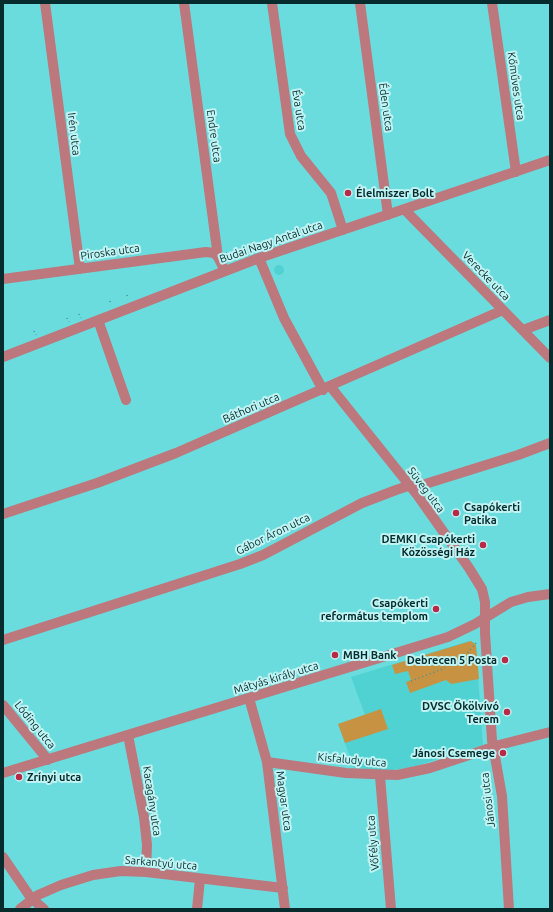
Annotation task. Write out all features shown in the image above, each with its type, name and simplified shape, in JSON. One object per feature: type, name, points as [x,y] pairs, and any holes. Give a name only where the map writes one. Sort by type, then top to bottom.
[{"type":"street","name":"Irén utca","points":[[45,3],[80,269]]},
{"type":"street","name":"Endre utca","points":[[184,3],[218,256],[225,271]]},
{"type":"street","name":"Éva utca","points":[[272,3],[290,134],[301,156],[331,193],[343,230]]},
{"type":"street","name":"Éden utca","points":[[360,3],[388,215]]},
{"type":"street","name":"Kőműves utca","points":[[492,3],[516,172]]},
{"type":"street","name":"Budai Nagy Antal utca","points":[[3,357],[259,258],[550,160]]},
{"type":"street","name":"Verecke utca","points":[[405,210],[550,358]]},
{"type":"street","name":"Piroska utca","points":[[3,279],[206,252],[214,253],[218,256]]},
{"type":"street","name":"Süveg utca","points":[[259,258],[287,324],[326,388],[408,486],[478,582],[484,598],[485,617]]},
{"type":"street","name":"Báthori utca","points":[[3,514],[97,483],[176,453],[502,310]]},
{"type":"street","points":[[98,320],[126,400]]},
{"type":"street","points":[[523,330],[550,320]]},
{"type":"street","name":"Gábor Áron utca","points":[[3,640],[257,558],[356,506],[408,486],[422,485],[518,455],[550,443]]},
{"type":"street","name":"Mátyás király utca","points":[[3,774],[448,637],[511,602],[528,597],[550,594]]},
{"type":"street","name":"Jánosi utca","points":[[485,617],[484,633],[493,748],[502,796],[509,909]]},
{"type":"street","name":"Magyar utca","points":[[249,698],[266,762],[285,909]]},
{"type":"street","name":"Lóding utca","points":[[3,705],[48,760]]},
{"type":"street","name":"Kisfaludy utca","points":[[266,762],[380,776],[415,772],[550,732]]},
{"type":"street","name":"Kacagány utca","points":[[128,735],[144,817],[147,845],[146,872]]},
{"type":"street","name":"Vőfély utca","points":[[380,776],[391,909]]},
{"type":"street","points":[[3,857],[32,899],[44,909]]},
{"type":"street","name":"Sarkantyú utca","points":[[20,909],[32,899],[62,885],[87,876],[121,871],[146,872],[283,888]]},
{"type":"street","points":[[197,909],[200,879]]},
{"type":"path","points":[[218,256],[233,253],[248,256]]},
{"type":"path","points":[[127,295],[129,300]]},
{"type":"path","points":[[110,302],[112,307]]},
{"type":"path","points":[[79,314],[81,320]]},
{"type":"path","points":[[67,318],[70,324]]},
{"type":"path","points":[[34,331],[36,337]]},
{"type":"path","points":[[471,553],[477,549]]},
{"type":"path","points":[[460,662],[476,644]]},
{"type":"path","points":[[411,681],[445,668]]},
{"type":"shaded area","points":[[279,265],[284,270],[279,275],[274,270]]},
{"type":"shaded area","points":[[469,641],[476,643],[483,745],[416,766],[388,771],[354,768],[338,724],[365,715],[351,677]]},
{"type":"shaded area","points":[[471,641],[476,645],[479,679],[451,684],[446,680],[410,693],[406,682],[411,680],[408,671],[395,674],[392,665]]},
{"type":"shaded area","points":[[381,709],[388,729],[345,743],[338,724]]},
{"type":"place","name":"Élelmiszer Bolt","points":[[348,193]]},
{"type":"place","name":"Csapókerti Patika","points":[[456,513]]},
{"type":"place","name":"DEMKI Csapókerti Közösségi Ház","points":[[483,545]]},
{"type":"place","name":"Csapókerti református templom","points":[[436,609]]},
{"type":"place","name":"MBH Bank","points":[[335,655]]},
{"type":"place","name":"Debrecen 5 Posta","points":[[505,660]]},
{"type":"place","name":"DVSC Ökölvívó Terem","points":[[507,712]]},
{"type":"place","name":"Jánosi Csemege","points":[[503,753]]},
{"type":"place","name":"Zrínyi utca","points":[[19,777]]}]
